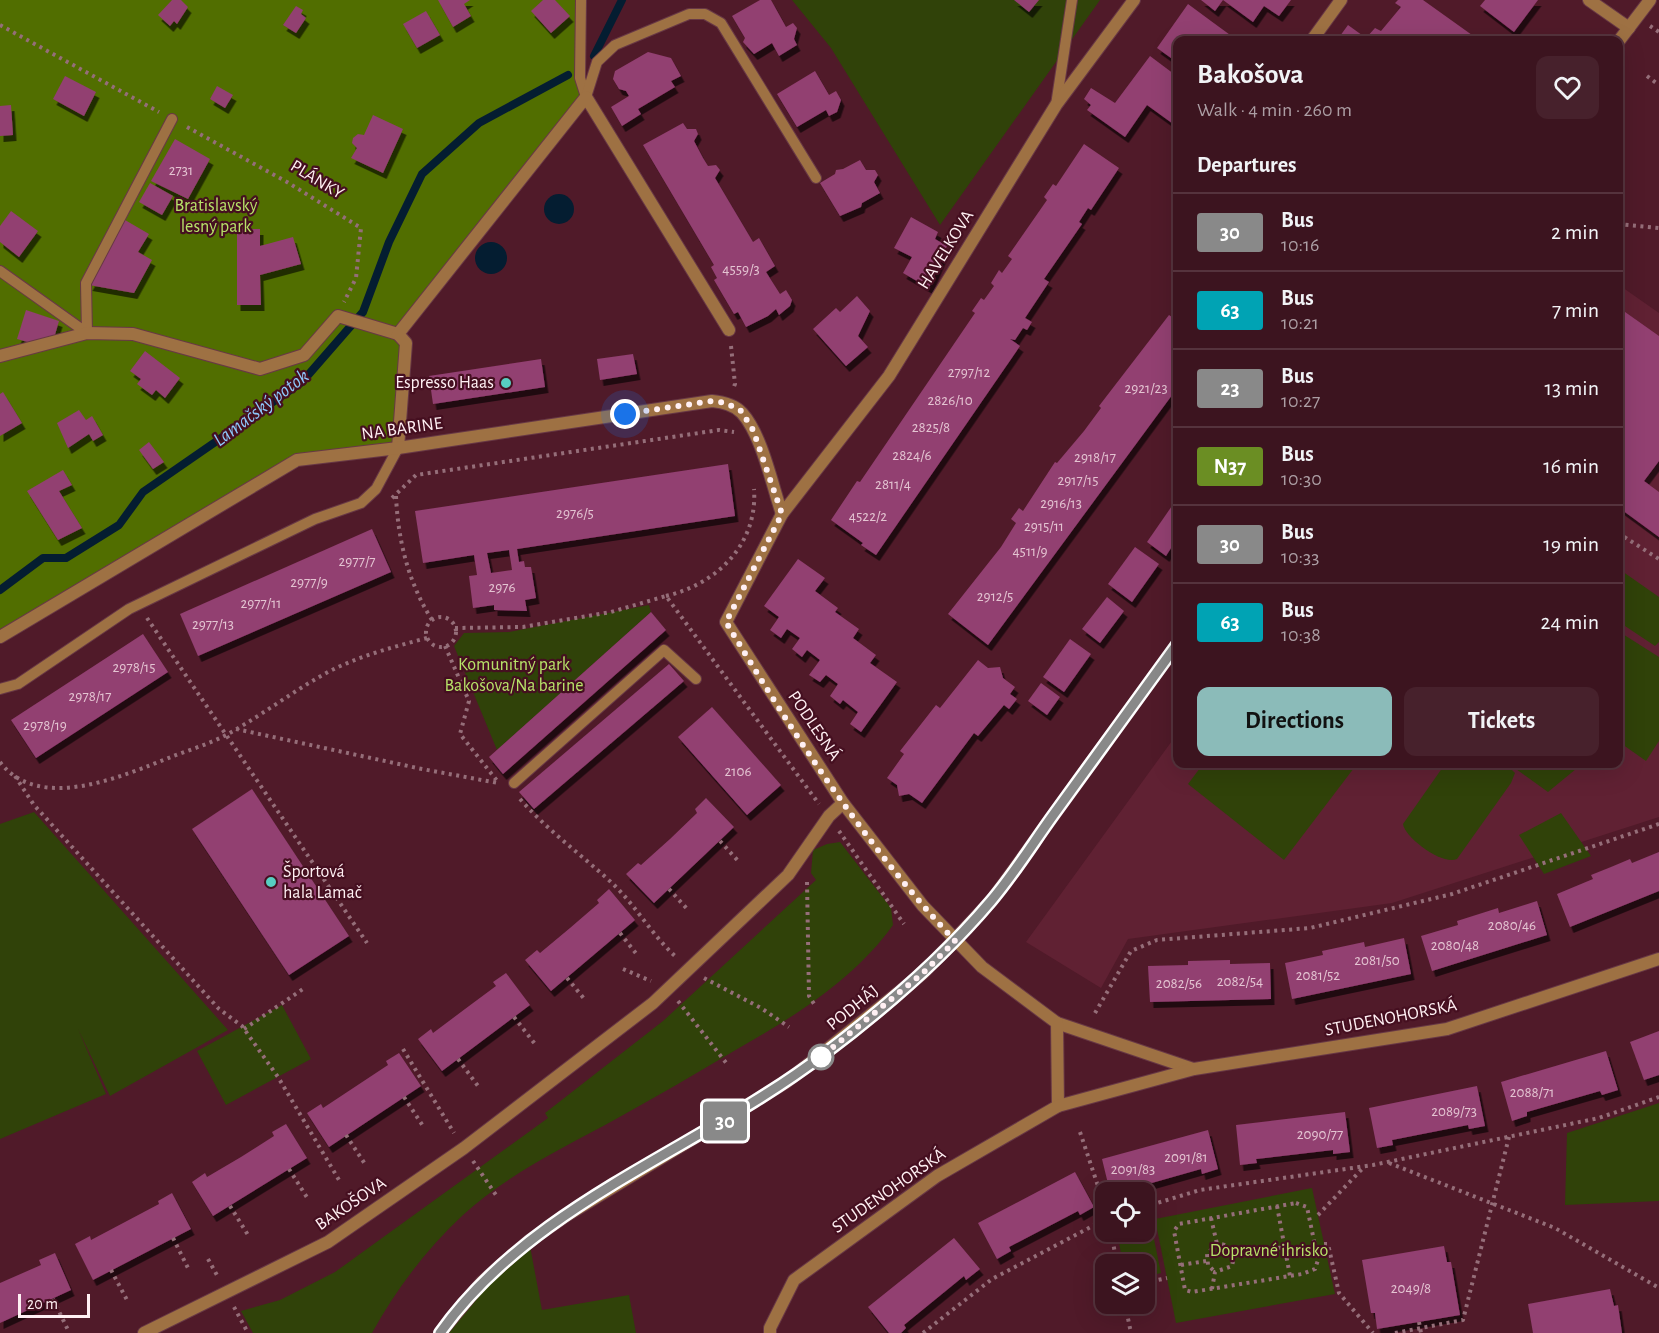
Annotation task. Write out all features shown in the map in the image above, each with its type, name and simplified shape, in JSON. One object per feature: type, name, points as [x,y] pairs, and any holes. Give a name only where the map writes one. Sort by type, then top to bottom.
[{"type":"street","name":"HAVELKOVA","points":[[782,514],[889,376],[1056,105],[1134,0]]},
{"type":"street","points":[[1315,36],[1341,0]]},
{"type":"street","points":[[1589,0],[1629,28]]},
{"type":"street","points":[[1623,36],[1650,0]]},
{"type":"street","points":[[398,334],[586,97],[729,330]]},
{"type":"street","points":[[0,356],[87,333],[133,334],[260,369],[304,355],[339,316],[398,334],[406,343],[398,448]]},
{"type":"street","name":"NA BARINE","points":[[0,637],[297,460],[398,448],[712,401],[726,403],[741,411],[753,430],[782,514]]},
{"type":"street","name":"PODLESNÁ","points":[[782,514],[726,622],[843,803],[923,906],[955,941]]},
{"type":"street","name":"PODHÁJ","points":[[440,1333],[459,1306],[482,1282],[529,1241],[567,1215],[786,1082],[923,973],[992,900],[1173,650]]},
{"type":"street","name":"BAKOŠOVA","points":[[144,1333],[328,1242],[464,1148],[653,1004],[788,874],[829,816],[843,803]]},
{"type":"street","name":"STUDENOHORSKÁ","points":[[955,941],[982,967],[1057,1023],[1194,1069]]},
{"type":"street","name":"STUDENOHORSKÁ","points":[[770,1333],[770,1328],[794,1280],[937,1176],[1058,1106],[1194,1069],[1447,1029],[1659,958]]},
{"type":"street","points":[[1057,1023],[1058,1106]]},
{"type":"lane","points":[[581,0],[580,78],[586,97]]},
{"type":"lane","points":[[1056,105],[1072,0]]},
{"type":"lane","points":[[586,97],[597,62],[615,45],[689,14],[705,14],[721,23],[816,178]]},
{"type":"lane","points":[[1618,36],[1629,28]]},
{"type":"lane","points":[[87,333],[86,283],[172,119]]},
{"type":"lane","points":[[0,271],[87,333]]},
{"type":"lane","points":[[0,689],[18,684],[129,609],[315,519],[361,503],[376,489],[398,448]]},
{"type":"lane","points":[[512,785],[664,650],[696,679]]},
{"type":"path","name":"PLÁNKY","points":[[0,25],[287,182],[361,228],[356,278],[339,316]]},
{"type":"path","points":[[1647,76],[1659,85]]},
{"type":"path","points":[[1623,224],[1659,228]]},
{"type":"path","points":[[729,330],[735,384]]},
{"type":"path","points":[[386,501],[396,496],[416,475],[719,430],[733,431],[738,437]]},
{"type":"path","points":[[455,628],[523,627],[611,612],[691,590],[712,577],[750,529],[755,509],[754,486]]},
{"type":"path","points":[[396,496],[398,532],[417,596],[432,620]]},
{"type":"path","points":[[1623,535],[1659,559]]},
{"type":"path","points":[[666,596],[829,816],[904,924]]},
{"type":"path","points":[[144,613],[367,943]]},
{"type":"path","points":[[444,617],[452,622],[455,628],[453,640],[446,646],[436,646],[427,638],[427,625],[432,620],[444,617]]},
{"type":"path","points":[[15,776],[34,784],[58,788],[93,785],[226,735],[328,672],[379,651],[427,638]]},
{"type":"path","points":[[446,646],[469,700],[460,734],[499,783]]},
{"type":"path","points":[[236,729],[422,769],[512,785]]},
{"type":"path","points":[[0,762],[15,776],[34,805],[219,1009],[244,1029],[278,1077],[339,1180]]},
{"type":"path","points":[[516,795],[538,820],[614,885],[657,940],[689,969],[789,1027]]},
{"type":"path","points":[[1095,1013],[1131,951],[1157,940],[1310,928],[1452,894],[1659,824]]},
{"type":"path","points":[[720,841],[740,863]]},
{"type":"path","points":[[807,882],[809,996],[816,1007]]},
{"type":"path","points":[[669,889],[689,911]]},
{"type":"path","points":[[620,933],[638,956]]},
{"type":"path","points":[[623,969],[669,989],[727,1064]]},
{"type":"path","points":[[567,978],[586,1001]]},
{"type":"path","points":[[244,1029],[303,989]]},
{"type":"path","points":[[514,1017],[535,1044]]},
{"type":"path","points":[[403,1049],[464,1148]]},
{"type":"path","points":[[458,1059],[478,1086]]},
{"type":"path","points":[[404,1097],[423,1126]]},
{"type":"path","points":[[1155,1204],[1200,1190],[1388,1162],[1599,1118],[1659,1097]]},
{"type":"path","points":[[1080,1132],[1097,1182]]},
{"type":"path","points":[[346,1136],[365,1164]]},
{"type":"path","points":[[1395,1333],[1420,1331],[1463,1320],[1509,1137]]},
{"type":"path","points":[[1388,1162],[1492,1201],[1555,1228],[1659,1288]]},
{"type":"path","points":[[1318,1215],[1365,1166]]},
{"type":"path","points":[[289,1169],[308,1199]]},
{"type":"path","points":[[485,1178],[496,1195]]},
{"type":"path","points":[[1296,1203],[1306,1207],[1318,1260],[1315,1269],[1290,1276],[1212,1289],[1192,1292],[1185,1290],[1174,1231],[1179,1224],[1211,1218],[1296,1203]]},
{"type":"path","points":[[230,1206],[248,1235]]},
{"type":"path","points":[[1277,1206],[1290,1276]]},
{"type":"path","points":[[1211,1218],[1217,1244]]},
{"type":"path","points":[[923,1333],[992,1279],[1095,1225]]},
{"type":"path","points":[[173,1238],[189,1270]]},
{"type":"path","points":[[1206,1261],[1209,1249],[1217,1244],[1230,1248],[1234,1256],[1232,1266],[1215,1272]]},
{"type":"path","points":[[1324,1244],[1328,1244],[1340,1293],[1373,1333]]},
{"type":"path","points":[[1234,1256],[1284,1247]]},
{"type":"path","points":[[1181,1265],[1206,1261]]},
{"type":"path","points":[[1206,1261],[1215,1272],[1212,1289]]},
{"type":"path","points":[[111,1270],[127,1300]]},
{"type":"path","points":[[1155,1281],[1167,1278]]},
{"type":"path","points":[[53,1299],[68,1330]]},
{"type":"path","points":[[1127,1314],[1131,1333]]},
{"type":"path","points":[[1419,1322],[1420,1331]]},
{"type":"shaded area","points":[[1623,288],[1659,313],[1659,817],[1392,903],[1128,939],[1101,988],[1026,942],[1173,740],[1173,768],[1623,768]]},
{"type":"green space","name":"Bratislavský lesný park","points":[[0,0],[581,0],[586,97],[398,334],[406,343],[398,448],[296,460],[0,637]]},
{"type":"green space","points":[[792,0],[1100,0],[940,225],[831,48]]},
{"type":"green space","points":[[1623,572],[1659,597],[1659,642],[1655,646],[1623,625]]},
{"type":"green space","name":"Komunitný park Bakošova/Na barine","points":[[649,605],[651,612],[497,750],[454,646],[464,633],[509,632]]},
{"type":"green space","points":[[1623,634],[1659,657],[1659,741],[1646,761],[1623,745]]},
{"type":"green space","points":[[1200,768],[1354,768],[1284,860],[1188,784]]},
{"type":"green space","points":[[1442,768],[1510,768],[1515,773],[1511,783],[1457,859],[1451,860],[1434,855],[1410,836],[1403,824]]},
{"type":"green space","points":[[1515,768],[1577,768],[1548,792]]},
{"type":"green space","points":[[34,812],[228,1030],[110,1096],[78,1029],[106,1094],[0,1139],[0,824]]},
{"type":"green space","points":[[1561,813],[1591,856],[1544,874],[1519,835]]},
{"type":"green space","points":[[840,842],[891,908],[893,925],[860,963],[841,980],[778,1025],[646,1102],[536,1162],[480,1200],[449,1228],[424,1256],[391,1301],[372,1333],[253,1333],[241,1311],[280,1300],[335,1272],[548,1118],[545,1113],[663,1021],[816,880],[811,873],[813,850]]},
{"type":"green space","points":[[282,1005],[311,1059],[226,1105],[197,1051]]},
{"type":"green space","points":[[1659,1103],[1659,1201],[1565,1205],[1567,1133]]},
{"type":"green space","name":"Dopravné ihrisko","points":[[1312,1188],[1335,1294],[1176,1323],[1155,1219]]},
{"type":"green space","points":[[529,1241],[542,1310],[629,1295],[636,1333],[440,1333]]},
{"type":"green space","points":[[1119,1242],[1155,1242],[1161,1273],[1155,1274],[1155,1254],[1121,1254]]},
{"type":"water","points":[[559,194],[570,198],[574,209],[570,220],[559,224],[548,220],[544,209],[548,198]]},
{"type":"water","points":[[491,242],[503,246],[507,258],[503,270],[491,274],[479,270],[475,258],[479,246]]},
{"type":"building","points":[[172,0],[181,0],[188,7],[177,24],[174,21],[170,26],[158,15]]},
{"type":"building","points":[[438,0],[470,0],[464,4],[471,16],[453,27]]},
{"type":"building","points":[[543,0],[555,0],[570,16],[551,33],[531,11]]},
{"type":"building","points":[[760,0],[771,0],[786,27],[793,23],[797,28],[794,39],[797,45],[779,56],[772,43],[754,54],[743,42],[745,38],[732,16]]},
{"type":"building","points":[[1014,0],[1039,0],[1029,12]]},
{"type":"building","points":[[1201,0],[1223,0],[1215,11]]},
{"type":"building","points":[[1223,0],[1291,0],[1279,16],[1264,6],[1253,22]]},
{"type":"building","points":[[1398,0],[1423,0],[1473,36],[1368,36],[1375,28],[1381,31],[1401,7],[1395,3]]},
{"type":"building","points":[[1485,0],[1538,0],[1514,32],[1480,6]]},
{"type":"building","points":[[1188,4],[1232,36],[1173,36],[1173,59],[1157,48]]},
{"type":"building","points":[[296,6],[303,10],[301,14],[306,18],[296,33],[283,25]]},
{"type":"building","points":[[426,11],[440,35],[417,48],[403,24]]},
{"type":"building","points":[[1348,25],[1363,36],[1340,36]]},
{"type":"building","points":[[648,52],[671,58],[681,76],[671,81],[675,87],[638,109],[641,114],[622,126],[611,107],[629,96],[626,91],[619,89],[613,79],[615,71]]},
{"type":"building","points":[[1150,56],[1173,73],[1173,124],[1147,105],[1125,137],[1087,110],[1091,105],[1084,99],[1091,88],[1115,103]]},
{"type":"building","points":[[815,71],[829,95],[836,91],[841,100],[837,112],[829,116],[826,110],[797,127],[777,94]]},
{"type":"building","points":[[65,76],[96,92],[84,116],[53,99]]},
{"type":"building","points":[[217,86],[233,95],[225,108],[210,99]]},
{"type":"building","points":[[11,105],[13,135],[0,136],[0,106]]},
{"type":"building","points":[[373,115],[403,129],[383,173],[351,158],[357,148],[352,143],[353,138],[358,134],[364,135]]},
{"type":"building","points":[[683,123],[687,129],[696,129],[698,134],[694,141],[703,158],[708,166],[716,165],[720,170],[715,178],[753,242],[759,238],[775,266],[766,272],[780,294],[786,290],[792,300],[790,306],[779,315],[776,309],[768,316],[746,327],[738,312],[734,314],[714,280],[717,278],[711,267],[714,265],[643,145]]},
{"type":"building","points":[[175,139],[210,159],[188,199],[151,181]]},
{"type":"building","points":[[1084,144],[1119,168],[1091,210],[1088,208],[1079,222],[1082,224],[1044,279],[1049,282],[1025,318],[1032,322],[1027,330],[1023,328],[1015,340],[1010,339],[1020,346],[876,555],[831,520],[857,481],[860,482],[975,313],[972,311],[981,298],[984,300],[994,286],[991,283],[999,270],[1002,273],[1012,259],[1008,256],[1047,200],[1044,197],[1053,184],[1056,186]]},
{"type":"building","points":[[860,160],[866,170],[875,170],[878,175],[874,182],[880,193],[862,203],[861,207],[840,216],[820,183],[835,174],[836,170]]},
{"type":"building","points":[[150,183],[173,196],[162,215],[139,202]]},
{"type":"building","points":[[11,211],[38,231],[19,257],[0,242],[0,226]]},
{"type":"building","points":[[911,217],[938,232],[935,239],[947,246],[929,288],[903,273],[912,257],[894,248]]},
{"type":"building","points":[[125,220],[149,234],[138,252],[152,260],[134,293],[89,285]]},
{"type":"building","points":[[237,229],[260,229],[260,246],[293,237],[301,264],[260,275],[261,305],[237,305]]},
{"type":"building","points":[[857,296],[870,311],[858,336],[868,347],[846,366],[813,329],[836,308],[840,312]]},
{"type":"building","points":[[26,310],[59,321],[54,338],[31,343],[17,339]]},
{"type":"building","points":[[1623,311],[1659,336],[1659,461],[1644,481],[1659,492],[1659,537],[1623,511]]},
{"type":"building","points":[[1169,315],[1173,318],[1173,394],[988,645],[948,614],[1001,547],[1016,523],[1011,519],[1019,508],[1023,511],[1055,462],[1057,463],[1084,431],[1101,408],[1099,406]]},
{"type":"building","points":[[145,351],[180,378],[165,398],[156,390],[152,395],[137,384],[141,379],[130,371]]},
{"type":"building","points":[[633,354],[637,374],[600,380],[597,359]]},
{"type":"building","points":[[541,359],[545,387],[433,404],[429,376]]},
{"type":"building","points":[[3,392],[22,423],[0,436],[0,394]]},
{"type":"building","points":[[79,410],[86,420],[92,416],[103,435],[93,441],[89,434],[68,448],[57,423]]},
{"type":"building","points":[[149,442],[164,462],[153,469],[139,450]]},
{"type":"building","points":[[728,464],[735,516],[517,549],[519,562],[524,561],[525,567],[531,567],[536,598],[525,600],[527,611],[494,610],[494,605],[473,608],[469,576],[477,575],[474,555],[423,563],[415,511]],"holes":[[[509,550],[512,570],[491,573],[487,553]]]},
{"type":"building","points":[[63,470],[72,485],[59,491],[82,528],[58,540],[27,491]]},
{"type":"building","points":[[1173,504],[1173,545],[1166,556],[1147,542]]},
{"type":"building","points":[[372,529],[391,572],[198,656],[180,614]]},
{"type":"building","points":[[1135,547],[1159,564],[1132,602],[1108,584]]},
{"type":"building","points":[[798,559],[825,578],[815,591],[838,608],[835,612],[859,629],[853,638],[876,655],[870,663],[897,682],[861,732],[850,724],[858,712],[843,700],[840,704],[830,696],[838,684],[826,675],[820,682],[809,675],[820,660],[807,650],[802,657],[792,649],[800,638],[787,629],[781,638],[770,630],[779,617],[764,606]]},
{"type":"building","points":[[1107,597],[1124,611],[1100,643],[1082,629]]},
{"type":"building","points":[[651,612],[666,630],[503,774],[489,757]]},
{"type":"building","points":[[143,634],[168,672],[36,758],[11,720]]},
{"type":"building","points":[[1070,639],[1091,654],[1064,692],[1043,677]]},
{"type":"building","points":[[978,660],[988,668],[1000,667],[1003,678],[1015,687],[1010,694],[1017,699],[1009,709],[1004,705],[978,736],[974,733],[922,803],[909,794],[899,796],[897,785],[887,778],[904,754],[900,751],[936,705],[940,708]]},
{"type":"building","points":[[669,664],[684,681],[534,809],[519,792]]},
{"type":"building","points":[[1041,683],[1060,697],[1047,715],[1028,701]]},
{"type":"building","points":[[712,707],[781,785],[747,815],[678,737]]},
{"type":"building","name":"Športová hala Lamač","points":[[252,789],[349,936],[289,975],[192,829]]},
{"type":"building","points":[[706,798],[734,827],[654,903],[626,874],[638,863],[641,865],[670,839],[697,813],[695,809]]},
{"type":"building","points":[[1659,852],[1659,891],[1570,927],[1557,894],[1593,879],[1591,875],[1630,859],[1632,863]]},
{"type":"building","points":[[609,889],[635,920],[551,991],[525,960],[537,950],[540,953],[570,928],[599,903],[597,900]]},
{"type":"building","points":[[1537,901],[1547,935],[1432,971],[1421,936],[1458,925],[1457,921],[1498,908],[1499,913]]},
{"type":"building","points":[[1404,938],[1411,974],[1292,999],[1285,963],[1323,955],[1322,951],[1364,942],[1365,947]]},
{"type":"building","points":[[1230,960],[1230,964],[1270,963],[1271,999],[1150,1002],[1148,966],[1188,965],[1188,961]]},
{"type":"building","points":[[506,973],[530,1005],[442,1071],[418,1039],[431,1029],[433,1033],[496,986],[493,982]]},
{"type":"building","points":[[1659,1031],[1659,1075],[1644,1080],[1630,1042]]},
{"type":"building","points":[[1606,1051],[1618,1090],[1602,1095],[1600,1091],[1527,1112],[1527,1116],[1512,1121],[1501,1082]]},
{"type":"building","points":[[399,1053],[421,1086],[329,1147],[307,1113],[321,1104],[323,1108],[388,1065],[386,1061]]},
{"type":"building","points":[[1477,1086],[1485,1126],[1469,1129],[1468,1125],[1392,1140],[1393,1145],[1377,1148],[1369,1108]]},
{"type":"building","points":[[1345,1112],[1350,1152],[1333,1154],[1333,1150],[1256,1159],[1257,1163],[1240,1165],[1236,1125]]},
{"type":"building","points":[[286,1124],[307,1158],[213,1216],[192,1182],[205,1173],[207,1177],[241,1157],[274,1136],[272,1132]]},
{"type":"building","points":[[1208,1130],[1218,1169],[1202,1174],[1201,1169],[1155,1182],[1108,1182],[1102,1159]]},
{"type":"building","points":[[1075,1172],[1094,1207],[1080,1215],[1078,1211],[1009,1247],[1011,1251],[997,1259],[978,1223]]},
{"type":"building","points":[[172,1193],[191,1229],[93,1280],[75,1244],[90,1236],[91,1240],[159,1204],[158,1201]]},
{"type":"building","points":[[954,1238],[980,1269],[966,1280],[964,1276],[904,1325],[906,1328],[901,1333],[889,1333],[868,1307]]},
{"type":"building","points":[[1444,1246],[1447,1262],[1451,1262],[1460,1315],[1377,1329],[1375,1313],[1371,1313],[1362,1260]]},
{"type":"building","points":[[55,1253],[71,1290],[0,1323],[0,1283],[41,1265],[39,1260]]},
{"type":"building","points":[[1610,1289],[1614,1306],[1618,1305],[1622,1333],[1533,1333],[1528,1304]]},
{"type":"waterway","name":"Lamačský potok","points":[[594,56],[622,0]]},
{"type":"waterway","name":"Lamačský potok","points":[[0,590],[43,558],[66,558],[119,525],[143,492],[302,382],[363,312],[389,242],[422,174],[479,123],[568,75]]},
{"type":"bus line","name":"30","points":[[440,1333],[459,1306],[482,1282],[529,1241],[567,1215],[786,1082],[823,1055],[923,973],[992,900],[1173,650]]},
{"type":"place","name":"Espresso Haas","points":[[506,383]]},
{"type":"place","name":"Športová hala Lamač","points":[[271,882]]},
{"type":"route","points":[[625,414],[712,401],[726,403],[741,411],[753,430],[782,514],[726,622],[748,660],[843,803],[923,906],[955,941],[923,973],[821,1057]]}]
